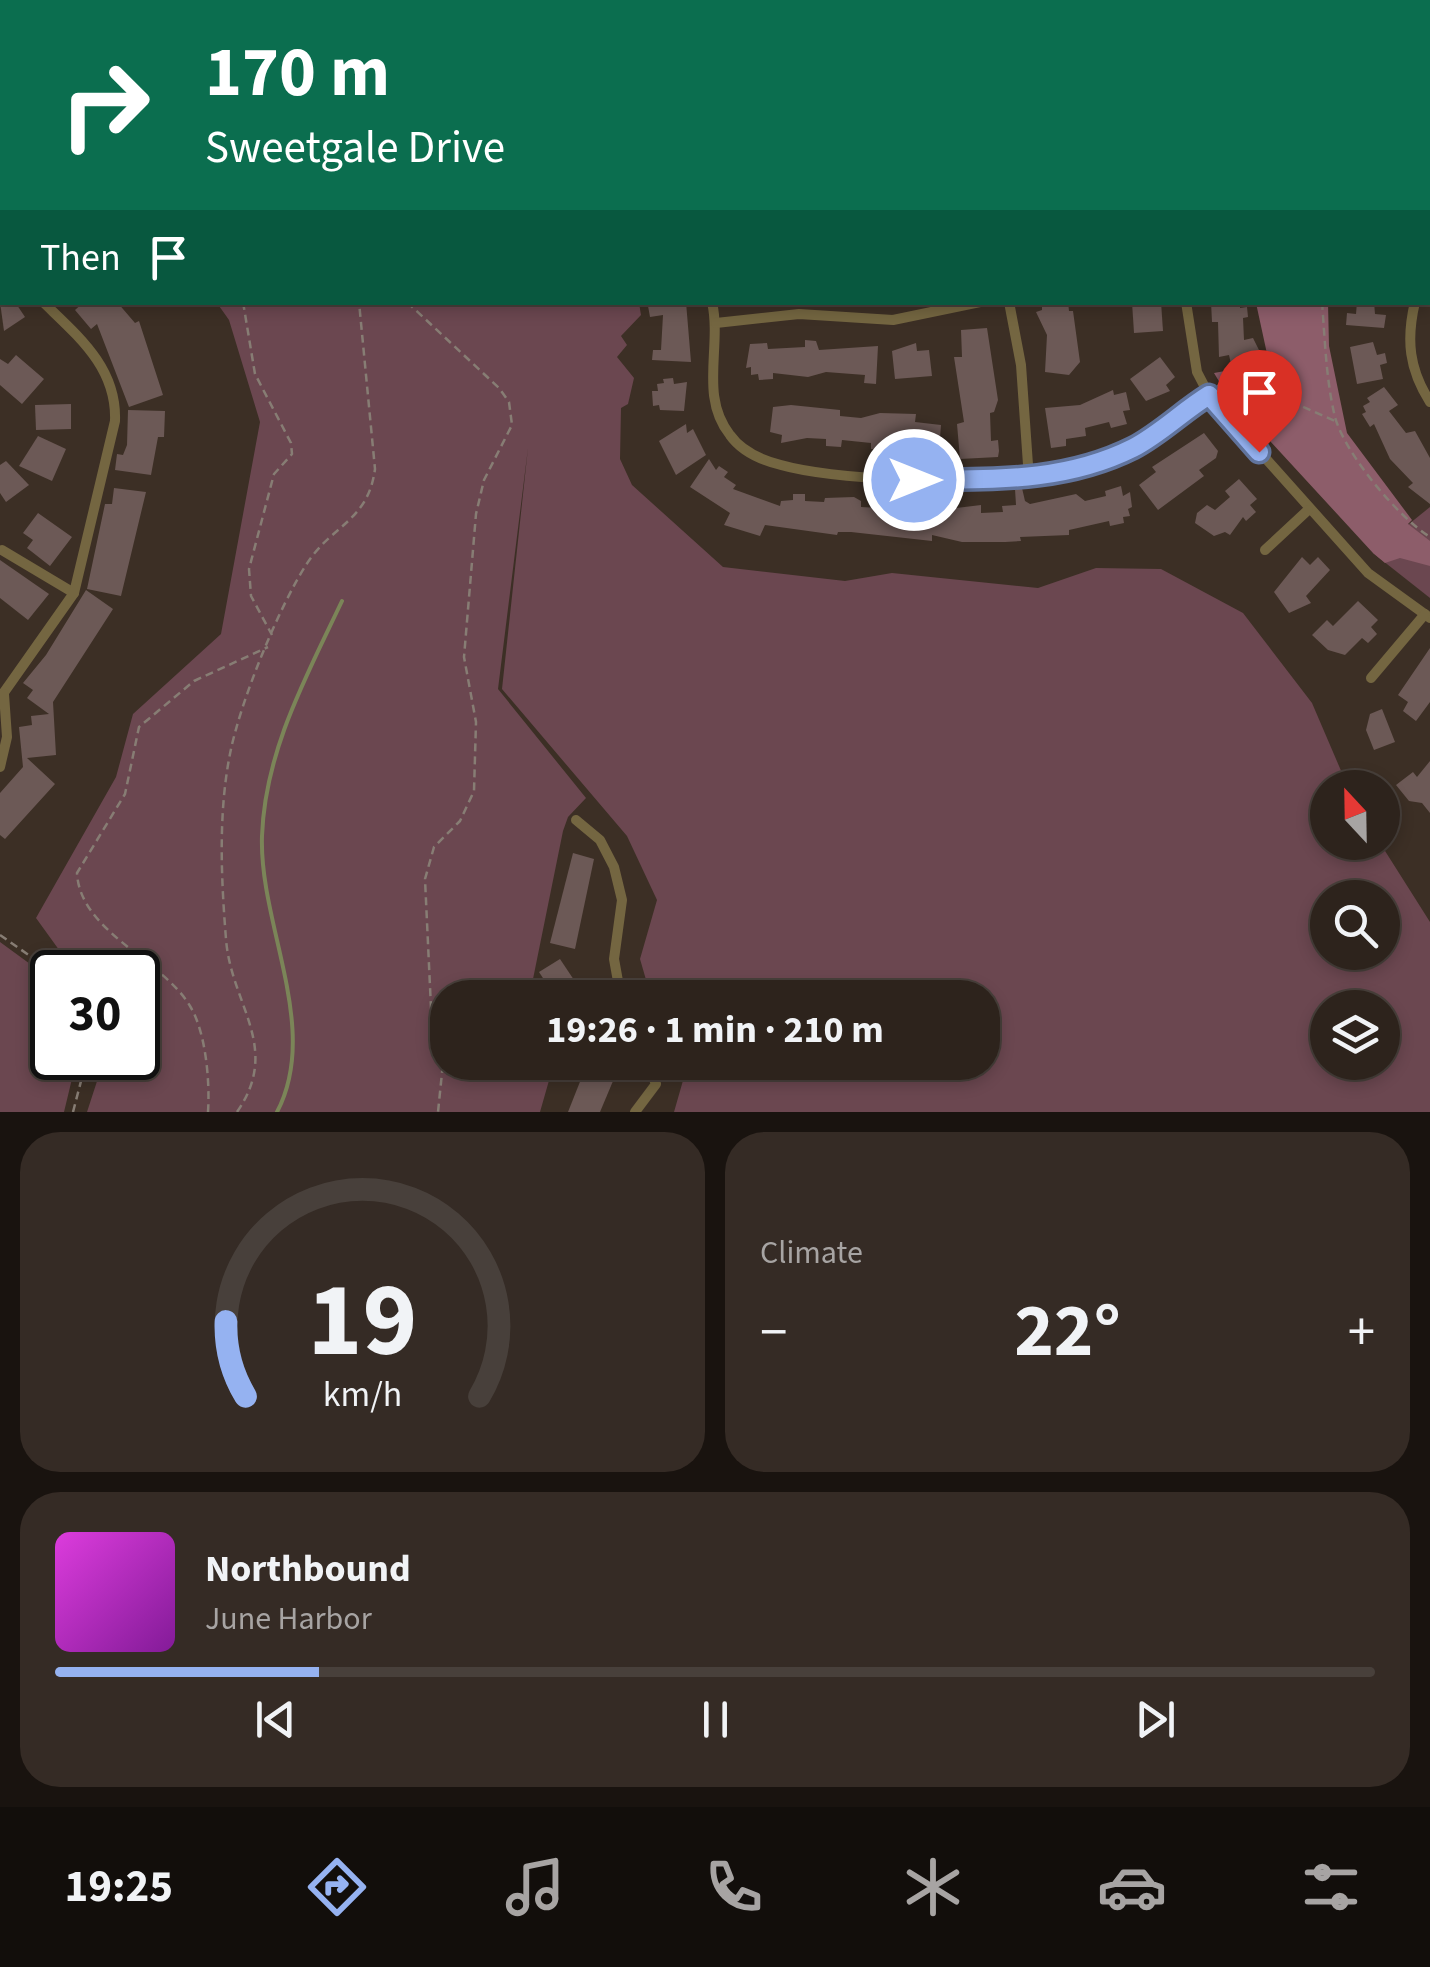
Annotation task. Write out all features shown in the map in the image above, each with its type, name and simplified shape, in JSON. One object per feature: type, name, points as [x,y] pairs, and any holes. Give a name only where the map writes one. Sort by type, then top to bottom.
[{"type":"street","points":[[0,767],[7,736],[1,693],[74,593],[116,403],[102,364],[47,305]]},
{"type":"street","points":[[713,305],[716,323],[712,396],[731,438],[750,454],[784,466],[914,480],[1029,479],[1103,461],[1137,446],[1207,392]]},
{"type":"street","points":[[716,323],[799,314],[893,320],[966,305]]},
{"type":"street","points":[[1010,305],[1020,365],[1029,479]]},
{"type":"street","points":[[1187,305],[1198,372],[1207,392],[1368,573],[1427,616],[1372,678]]},
{"type":"street","points":[[1413,305],[1410,361],[1430,402]]},
{"type":"street","points":[[1266,550],[1308,510]]},
{"type":"street","points":[[2,550],[74,593]]},
{"type":"street","points":[[576,820],[600,840],[614,867],[622,900],[614,960],[618,980]]},
{"type":"street","points":[[635,1112],[656,1084],[654,1080]]},
{"type":"path","points":[[243,305],[255,374],[290,442],[292,454],[274,474],[249,568],[251,596],[272,636]]},
{"type":"path","points":[[237,1112],[258,1069],[253,1029],[231,973],[226,942],[224,788],[232,744],[272,636],[306,566],[352,519],[372,492],[374,469],[359,305]]},
{"type":"path","points":[[410,305],[499,388],[509,402],[512,424],[490,466],[476,514],[464,657],[476,722],[474,791],[460,821],[434,847],[425,880],[431,1008],[443,1063],[438,1112]]},
{"type":"path","points":[[1322,305],[1336,421],[1375,484],[1407,520],[1430,537]]},
{"type":"path","points":[[1207,392],[1238,382],[1252,384],[1336,421]]},
{"type":"path","points":[[208,1112],[210,1082],[192,1009],[96,914],[78,885],[77,872],[113,820],[125,794],[139,728],[194,681],[268,647]]},
{"type":"path","points":[[0,935],[30,956]]},
{"type":"path","points":[[73,1112],[81,1080]]},
{"type":"shaded area","points":[[218,305],[639,305],[641,315],[621,336],[627,345],[617,357],[634,378],[628,404],[621,408],[620,459],[632,485],[723,567],[845,581],[892,573],[1038,588],[1096,568],[1161,569],[1243,613],[1312,703],[1341,770],[1310,770],[1310,860],[1391,860],[1430,922],[1430,1112],[674,1112],[683,1080],[1000,1080],[1000,980],[646,980],[640,959],[657,900],[627,836],[502,689],[528,448],[498,689],[586,798],[568,817],[563,831],[533,980],[430,980],[430,1080],[549,1080],[540,1112],[87,1112],[97,1080],[160,1080],[160,950],[59,950],[36,918],[116,777],[133,714],[221,634],[260,422],[229,320]]},
{"type":"shaded area","points":[[1256,305],[1328,305],[1329,346],[1347,433],[1412,520],[1408,524],[1430,541],[1430,566],[1400,558],[1385,563],[1373,553],[1226,393],[1214,373],[1269,363]]},
{"type":"shaded area","points":[[1430,507],[1430,598],[1373,553]]},
{"type":"shaded area","points":[[0,942],[30,964],[30,1080],[72,1080],[64,1112],[0,1112]]},
{"type":"building","points":[[0,305],[17,305],[25,317],[4,331]]},
{"type":"building","points":[[81,305],[120,305],[135,323],[139,321],[163,395],[129,407],[97,324],[91,329],[75,310]]},
{"type":"building","points":[[686,305],[691,362],[652,360],[653,350],[661,350],[663,315],[650,317],[648,306]]},
{"type":"building","points":[[1042,305],[1068,305],[1069,311],[1073,311],[1080,362],[1069,375],[1045,372],[1047,335],[1036,312],[1042,310]]},
{"type":"building","points":[[1132,305],[1161,305],[1163,331],[1134,333]]},
{"type":"building","points":[[1211,305],[1247,307],[1244,340],[1253,338],[1259,350],[1257,360],[1231,364],[1229,355],[1219,357],[1218,322],[1212,322]]},
{"type":"building","points":[[1357,305],[1374,305],[1375,314],[1386,315],[1384,328],[1346,325],[1347,313],[1356,314]]},
{"type":"building","points":[[987,328],[998,400],[990,413],[991,441],[998,440],[998,457],[960,459],[957,424],[964,422],[954,357],[962,357],[961,330]]},
{"type":"building","points":[[805,340],[816,341],[819,350],[878,346],[876,384],[864,383],[865,375],[826,372],[808,377],[773,373],[773,379],[759,380],[758,374],[751,375],[751,367],[746,368],[750,344],[767,343],[768,349],[805,347]]},
{"type":"building","points":[[1373,342],[1377,355],[1385,353],[1387,363],[1380,365],[1383,379],[1357,384],[1350,347]]},
{"type":"building","points":[[916,343],[917,351],[929,350],[932,376],[895,379],[892,351]]},
{"type":"building","points":[[16,355],[44,379],[22,404],[0,385],[0,359],[8,364]]},
{"type":"building","points":[[1160,357],[1175,377],[1166,385],[1170,391],[1146,401],[1130,379]]},
{"type":"building","points":[[673,378],[674,384],[687,382],[684,411],[653,406],[652,391],[658,391],[657,384]]},
{"type":"building","points":[[1384,387],[1398,405],[1389,411],[1406,433],[1415,431],[1430,458],[1430,504],[1408,487],[1413,483],[1390,459],[1374,424],[1370,427],[1362,414],[1366,412],[1363,406],[1370,402],[1367,398]]},
{"type":"building","points":[[1113,390],[1114,395],[1126,392],[1130,410],[1123,411],[1127,424],[1111,428],[1109,422],[1085,428],[1086,436],[1066,439],[1066,446],[1051,448],[1045,408],[1080,405]]},
{"type":"building","points":[[71,404],[71,429],[36,430],[35,405]]},
{"type":"building","points":[[773,407],[840,410],[840,416],[861,418],[880,413],[916,414],[915,422],[941,425],[939,452],[902,452],[902,445],[883,444],[882,450],[871,449],[871,443],[842,440],[841,447],[826,446],[826,439],[781,443],[782,435],[770,432]]},
{"type":"building","points":[[128,410],[165,411],[164,437],[158,437],[151,475],[115,470],[117,454],[123,455],[127,445]]},
{"type":"building","points":[[686,424],[687,433],[693,429],[706,455],[676,475],[659,441]]},
{"type":"building","points":[[1204,433],[1218,451],[1216,458],[1199,470],[1204,476],[1158,510],[1139,485],[1156,472],[1152,467]]},
{"type":"building","points":[[38,436],[66,449],[52,481],[19,466]]},
{"type":"building","points":[[709,459],[716,470],[719,466],[728,472],[724,477],[736,485],[733,489],[780,506],[781,501],[793,500],[793,494],[805,494],[805,501],[854,497],[861,501],[861,507],[880,508],[881,501],[891,501],[891,508],[923,510],[923,502],[940,505],[940,510],[981,505],[981,513],[1003,512],[1002,506],[1016,505],[1015,489],[1022,488],[1025,501],[1030,504],[1076,494],[1085,501],[1106,496],[1105,491],[1121,486],[1123,496],[1130,492],[1132,507],[1128,509],[1130,516],[1123,517],[1124,523],[1110,526],[1109,521],[1069,530],[1069,535],[1020,537],[1021,541],[962,542],[932,535],[932,541],[851,532],[837,535],[765,525],[760,536],[724,525],[730,513],[690,487]]},
{"type":"building","points":[[6,461],[29,485],[6,502],[0,493],[0,465]]},
{"type":"building","points":[[1239,479],[1257,499],[1250,505],[1256,512],[1246,521],[1243,517],[1230,535],[1225,532],[1214,536],[1195,523],[1197,513],[1207,505],[1215,510],[1230,497],[1225,491]]},
{"type":"building","points":[[114,488],[146,492],[121,596],[87,589],[105,504],[112,504]]},
{"type":"building","points":[[38,513],[72,537],[50,566],[27,548],[33,540],[23,533]]},
{"type":"building","points":[[1302,557],[1310,565],[1318,557],[1330,570],[1306,596],[1311,603],[1289,613],[1274,592]]},
{"type":"building","points":[[0,560],[49,594],[28,620],[0,598]]},
{"type":"building","points":[[86,590],[113,609],[53,702],[56,755],[27,758],[55,784],[5,839],[0,835],[0,793],[23,767],[19,727],[32,725],[31,716],[49,714],[27,698],[33,690],[23,683],[46,655]]},
{"type":"building","points":[[1358,601],[1378,620],[1371,627],[1377,634],[1368,643],[1362,638],[1345,655],[1328,650],[1312,635],[1327,620],[1333,626]]},
{"type":"building","points":[[1430,648],[1430,702],[1416,721],[1403,711],[1408,702],[1398,695]]},
{"type":"building","points":[[1382,709],[1395,742],[1374,750],[1366,730],[1370,714]]},
{"type":"building","points":[[1430,761],[1430,813],[1422,803],[1409,801],[1400,790],[1400,782],[1413,772],[1417,777]]},
{"type":"building","points":[[573,853],[594,859],[575,949],[550,943]]},
{"type":"building","points":[[560,959],[574,980],[544,980],[539,972]]},
{"type":"building","points":[[581,1080],[613,1080],[600,1112],[568,1112]]},
{"type":"waterway","points":[[277,1112],[289,1080],[293,1046],[291,1011],[264,870],[265,805],[279,744],[342,601]]},
{"type":"route","points":[[914,480],[1029,479],[1103,461],[1137,446],[1209,395],[1259,452]]}]
